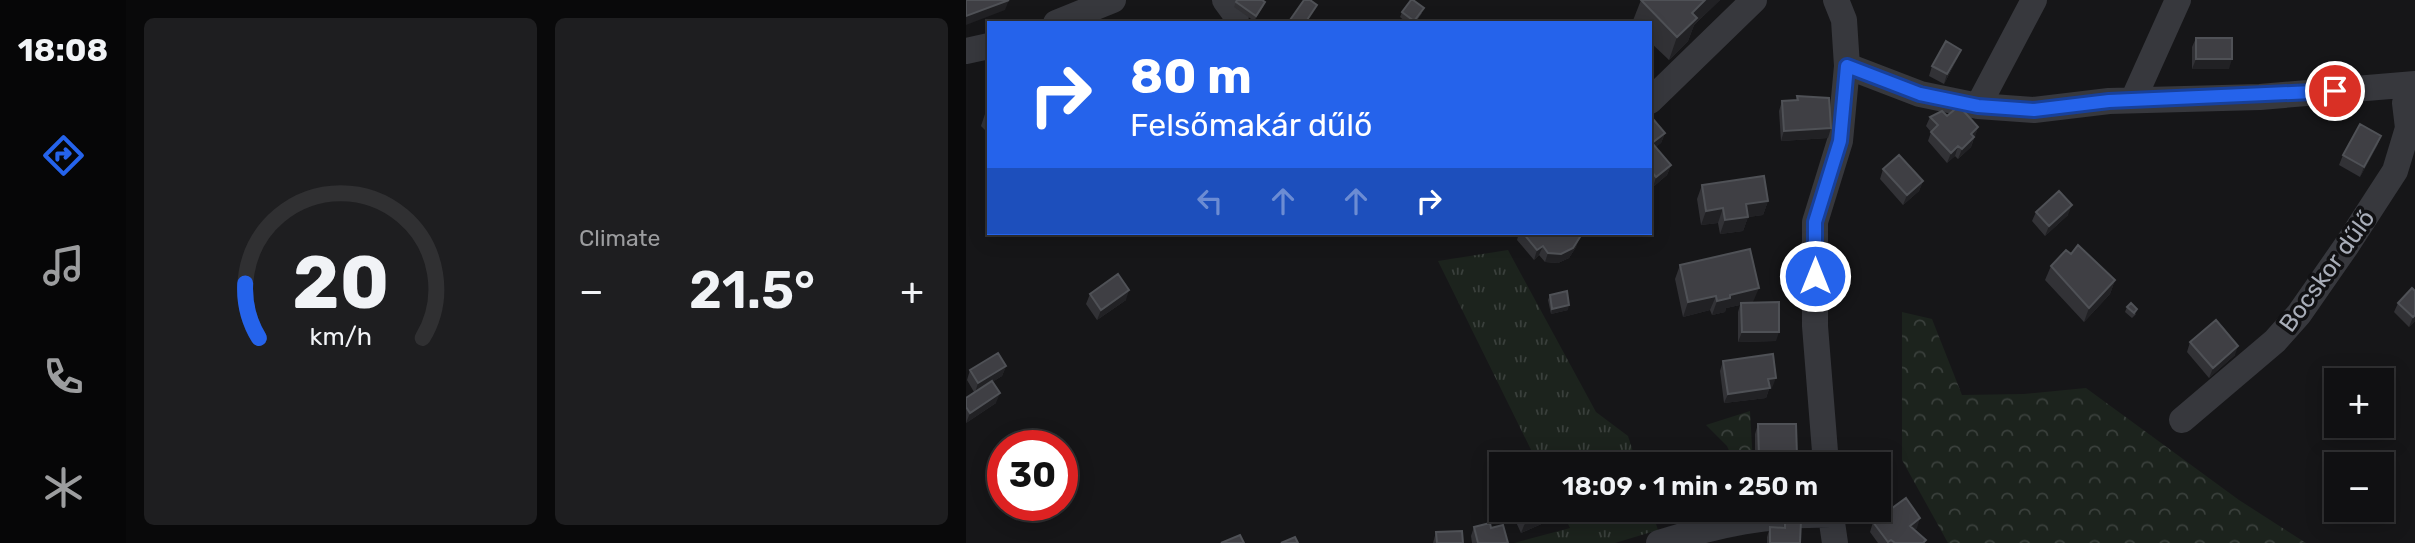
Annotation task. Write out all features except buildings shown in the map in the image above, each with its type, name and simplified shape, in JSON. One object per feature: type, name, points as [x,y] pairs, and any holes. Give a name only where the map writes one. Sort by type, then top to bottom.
[{"type":"street","points":[[1061,21],[1113,0]]},
{"type":"street","points":[[1225,0],[1236,15],[1235,21]]},
{"type":"street","points":[[1652,99],[1754,0]]},
{"type":"street","points":[[1825,452],[1815,326],[1815,222],[1840,141],[1847,66],[1844,20],[1836,0]]},
{"type":"street","points":[[1978,106],[2034,0]]},
{"type":"street","points":[[2133,100],[2178,0]]},
{"type":"street","points":[[966,51],[987,46]]},
{"type":"street","points":[[1847,66],[1920,94],[1978,106],[2034,110],[2133,100],[2260,96],[2413,85]]},
{"type":"street","name":"Bocskor dűlő","points":[[2182,420],[2214,390],[2247,367],[2275,341],[2299,314],[2347,245],[2395,171],[2408,128],[2406,103],[2413,85]]},
{"type":"street","points":[[1659,543],[1720,524],[1736,522]]},
{"type":"street","points":[[1832,522],[1835,543]]},
{"type":"green space","points":[[1508,250],[1596,412],[1628,436],[1633,452],[1532,452],[1438,261]]},
{"type":"green space","points":[[1902,312],[1932,319],[1962,395],[2024,394],[2086,388],[2239,500],[2306,543],[1948,543],[1902,460]]},
{"type":"green space","points":[[1750,411],[1752,452],[1730,452],[1706,425]]},
{"type":"green space","points":[[1567,522],[1655,522],[1658,530],[1615,543],[1514,543],[1570,528]]},
{"type":"route","points":[[1815,276],[1815,222],[1840,141],[1841,107],[1847,66],[1920,94],[1978,106],[2034,110],[2109,101],[2335,91]]}]
